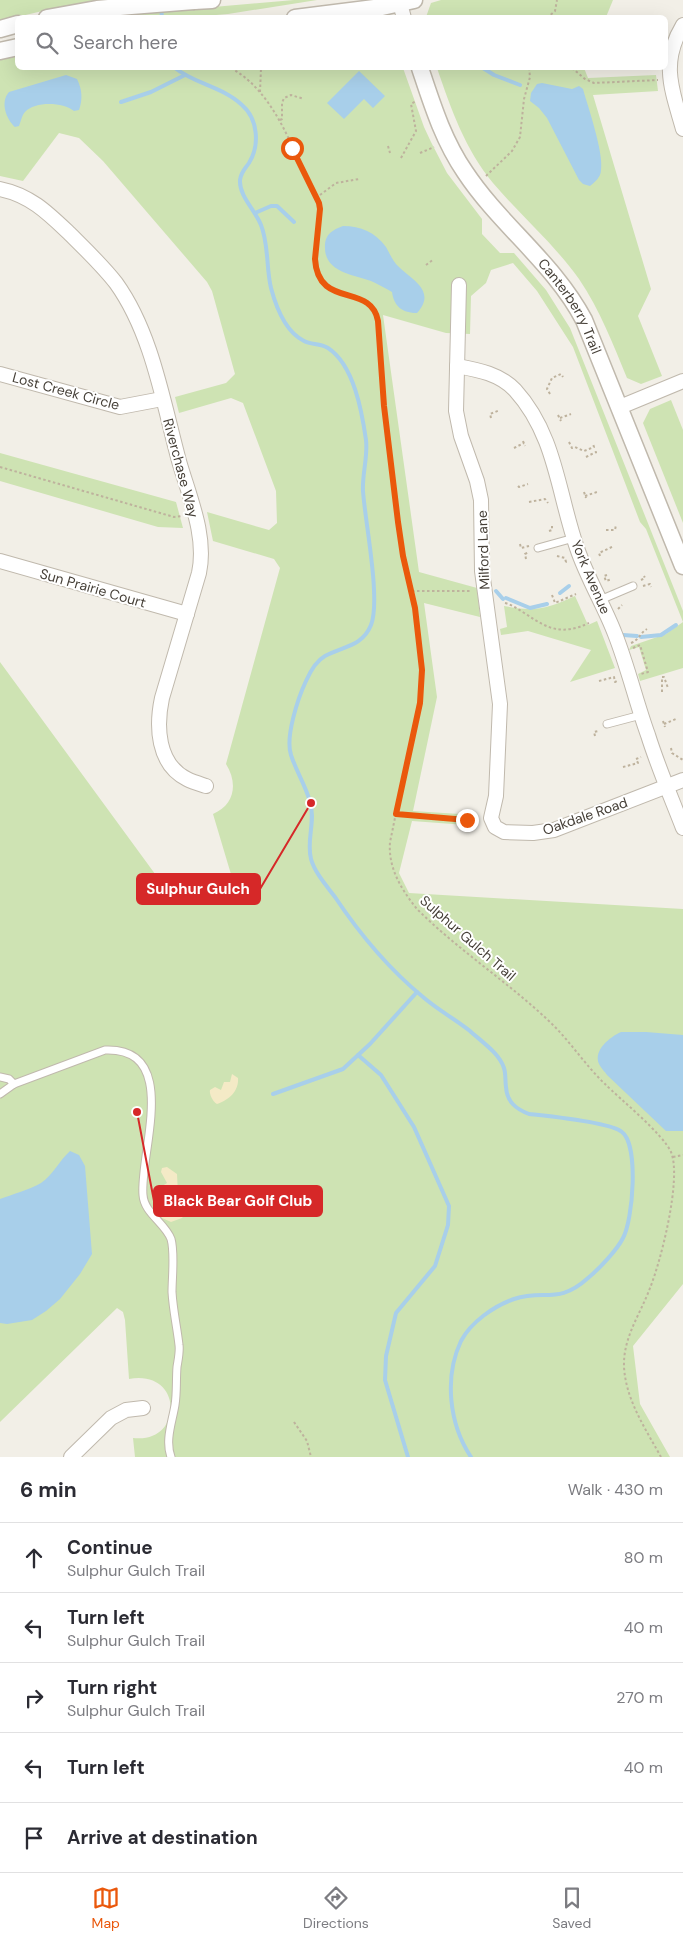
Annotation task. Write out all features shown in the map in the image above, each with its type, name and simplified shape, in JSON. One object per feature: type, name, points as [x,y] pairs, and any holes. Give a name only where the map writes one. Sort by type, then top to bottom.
[{"type":"street","points":[[64,15],[97,9],[212,0]]},
{"type":"street","points":[[319,15],[404,5]]},
{"type":"street","points":[[0,29],[15,25]]},
{"type":"street","points":[[683,25],[671,50],[669,74],[683,129]]},
{"type":"street","points":[[0,51],[15,48]]},
{"type":"street","name":"Canterberry Trail","points":[[421,70],[440,124],[459,164],[482,195],[554,274],[573,299],[588,327],[683,566]]},
{"type":"street","name":"Riverchase Way","points":[[0,189],[25,196],[40,206],[101,265],[130,305],[144,334],[194,515],[200,545],[200,567],[160,704],[159,734],[165,755],[174,768],[187,779],[206,786]]},
{"type":"street","name":"Milford Lane","points":[[459,285],[456,402],[459,429],[477,481],[481,500],[482,571],[500,704],[496,796],[491,818]]},
{"type":"street","name":"York Avenue","points":[[457,366],[482,370],[502,379],[515,390],[542,431],[558,474],[581,560],[622,651],[641,715],[683,828]]},
{"type":"street","name":"Lost Creek Circle","points":[[0,374],[120,407],[162,399]]},
{"type":"street","points":[[620,407],[683,380]]},
{"type":"street","name":"Sun Prairie Court","points":[[0,561],[187,614]]},
{"type":"street","name":"Oakdale Road","points":[[491,818],[495,827],[504,832],[540,832],[564,826],[683,780]]},
{"type":"street","points":[[72,1457],[111,1418],[126,1410],[143,1408]]},
{"type":"lane","points":[[538,548],[574,538]]},
{"type":"lane","points":[[600,600],[634,586]]},
{"type":"lane","points":[[607,724],[641,715]]},
{"type":"lane","points":[[0,1094],[14,1084],[105,1050],[119,1051],[134,1058],[145,1069],[151,1092],[151,1117],[144,1163],[144,1203],[172,1242],[172,1293],[179,1347],[175,1403],[168,1440],[171,1457]]},
{"type":"lane","points":[[0,1078],[9,1079],[14,1084]]},
{"type":"path","points":[[550,15],[555,11],[557,0]]},
{"type":"path","name":"Sulphur Gulch Trail","points":[[235,70],[246,76],[260,92],[279,121],[316,198],[320,209],[315,259],[320,279],[339,293],[367,302],[377,316],[384,406],[398,522],[403,556],[418,621],[422,683],[420,703],[390,842],[390,856],[398,881],[411,902],[423,915],[550,1022],[576,1049],[600,1080],[665,1143],[673,1156]]},
{"type":"path","points":[[260,92],[261,70]]},
{"type":"path","points":[[486,176],[512,151],[520,137],[524,99],[530,78],[529,70]]},
{"type":"path","points":[[574,70],[585,79],[594,83],[658,80]]},
{"type":"path","points":[[279,121],[282,119],[282,103],[284,98],[291,95],[304,99]]},
{"type":"path","points":[[401,158],[416,134],[411,104],[416,101]]},
{"type":"path","points":[[388,146],[390,153]]},
{"type":"path","points":[[420,153],[434,146]]},
{"type":"path","points":[[316,198],[336,183],[359,178]]},
{"type":"path","points":[[426,265],[434,259]]},
{"type":"path","points":[[550,394],[547,389],[552,378],[562,374],[563,377]]},
{"type":"path","points":[[491,418],[490,414],[500,410]]},
{"type":"path","points":[[560,418],[571,414]]},
{"type":"path","points":[[569,442],[572,448],[584,451],[594,447],[592,444]]},
{"type":"path","points":[[514,448],[524,444]]},
{"type":"path","points":[[586,457],[596,452],[596,454]]},
{"type":"path","points":[[0,467],[174,517],[182,516]]},
{"type":"path","points":[[518,486],[528,484]]},
{"type":"path","points":[[585,495],[597,492]]},
{"type":"path","points":[[529,502],[545,499],[548,503]]},
{"type":"path","points":[[549,531],[552,530],[552,526]]},
{"type":"path","points":[[606,530],[615,530],[616,526]]},
{"type":"path","points":[[520,544],[521,548],[529,546]]},
{"type":"path","points":[[600,556],[599,553],[614,546]]},
{"type":"path","points":[[526,559],[525,554],[530,552]]},
{"type":"path","points":[[557,556],[565,558],[566,562],[564,562]]},
{"type":"path","points":[[607,575],[604,576],[606,581],[612,579]]},
{"type":"path","points":[[412,591],[476,590]]},
{"type":"path","points":[[552,595],[555,603],[576,594]]},
{"type":"path","points":[[505,603],[551,628],[570,630],[589,623]]},
{"type":"path","points":[[640,678],[639,675],[648,672],[640,645],[630,648],[629,645],[637,641],[642,632],[648,629]]},
{"type":"path","points":[[598,681],[614,677],[615,682],[620,680]]},
{"type":"path","points":[[662,692],[662,677],[664,677],[668,688]]},
{"type":"path","points":[[663,720],[665,725],[676,719]]},
{"type":"path","points":[[670,748],[672,753],[683,760]]},
{"type":"path","points":[[623,767],[638,763],[636,759],[644,756]]},
{"type":"path","points":[[396,814],[467,820]]},
{"type":"path","points":[[661,1457],[632,1402],[626,1380],[624,1361],[628,1337],[650,1290],[660,1256],[673,1195],[673,1156],[683,1155]]},
{"type":"path","points":[[294,1422],[307,1441],[311,1457]]},
{"type":"green space","points":[[0,0],[103,0],[26,15],[15,15],[15,17],[0,21]]},
{"type":"green space","points":[[294,0],[317,0],[216,15],[122,15]]},
{"type":"green space","points":[[441,0],[613,0],[607,15],[427,15],[431,3]]},
{"type":"green space","points":[[15,55],[15,70],[404,70],[424,127],[447,173],[482,219],[482,234],[500,253],[514,253],[546,290],[570,328],[683,611],[683,622],[646,529],[640,522],[573,347],[537,291],[513,263],[491,270],[486,283],[471,296],[470,334],[446,333],[383,315],[419,572],[477,588],[480,617],[424,603],[437,697],[413,811],[475,815],[474,822],[466,825],[412,821],[399,873],[409,893],[683,909],[683,1284],[633,1346],[640,1404],[670,1457],[135,1457],[133,1438],[150,1437],[162,1430],[169,1419],[171,1407],[168,1395],[160,1385],[147,1379],[129,1379],[125,1320],[123,1312],[117,1308],[0,1422],[0,662],[158,878],[233,881],[213,814],[226,805],[232,793],[232,779],[226,764],[280,568],[274,559],[213,541],[207,512],[269,530],[277,523],[276,491],[243,403],[231,398],[179,413],[175,397],[226,383],[235,374],[212,291],[207,282],[103,161],[79,138],[59,133],[23,181],[0,176],[0,59]]},
{"type":"green space","points":[[438,70],[585,70],[588,78],[656,75],[658,91],[593,95],[651,289],[638,316],[662,376],[641,384],[627,378],[600,315],[587,291],[559,254],[483,170],[453,113]]},
{"type":"green space","points":[[671,400],[683,430],[683,523],[643,423],[650,409]]},
{"type":"green space","points":[[0,453],[176,502],[183,528],[158,527],[0,481]]},
{"type":"green space","points":[[575,596],[588,625],[597,621],[615,668],[570,682],[591,650],[528,631],[501,635],[500,629],[507,627],[504,606],[524,609],[540,608]]},
{"type":"green space","points":[[683,622],[683,668],[640,681],[638,674],[646,670],[639,647],[629,650],[631,646],[666,634]]},
{"type":"sand","points":[[232,1074],[238,1078],[235,1091],[217,1104],[210,1094],[210,1090],[215,1087],[221,1090],[224,1082],[230,1082]]},
{"type":"sand","points":[[167,1167],[177,1174],[178,1195],[186,1213],[182,1218],[171,1222],[162,1218],[158,1209],[159,1204],[164,1201],[159,1188],[167,1183],[161,1172],[162,1168]]},
{"type":"water","points":[[359,71],[385,96],[373,108],[364,99],[344,119],[327,103]]},
{"type":"water","points":[[66,75],[77,79],[79,83],[81,98],[79,110],[74,111],[56,104],[42,104],[25,112],[19,126],[15,127],[9,120],[5,110],[6,96],[9,92]]},
{"type":"water","points":[[542,83],[572,89],[579,86],[583,89],[598,142],[601,162],[600,175],[590,186],[583,184],[579,180],[547,118],[530,101],[531,93],[537,84]]},
{"type":"water","points":[[343,226],[356,227],[377,237],[386,247],[397,265],[416,281],[424,292],[423,305],[417,313],[407,312],[400,308],[395,302],[392,292],[371,281],[342,271],[330,262],[326,256],[325,248],[327,236],[335,229]]},
{"type":"water","points":[[621,1032],[683,1035],[683,1131],[666,1131],[607,1075],[600,1065],[598,1054],[600,1049],[612,1037]]},
{"type":"water","points":[[70,1151],[79,1155],[85,1166],[92,1254],[80,1274],[60,1299],[46,1311],[32,1320],[7,1324],[0,1323],[0,1199],[41,1183]]},
{"type":"waterway","points":[[161,7],[162,15]]},
{"type":"waterway","points":[[178,70],[234,99],[242,105],[251,117],[256,132],[255,148],[253,156],[241,175],[240,186],[264,233],[269,280],[276,303],[292,332],[307,342],[328,348],[344,366],[355,390],[364,429],[366,459],[363,491],[372,560],[374,613],[371,625],[363,638],[325,656],[314,667],[299,697],[291,728],[291,755],[312,809],[310,852],[315,869],[354,924],[387,963],[410,986],[470,1031],[498,1057],[505,1070],[508,1097],[516,1107],[529,1114],[578,1120],[615,1128],[622,1132],[631,1152],[632,1200],[627,1229],[617,1248],[597,1270],[577,1286],[560,1294],[525,1296],[499,1306],[477,1321],[461,1341],[452,1370],[451,1400],[458,1430],[471,1457]]},
{"type":"waterway","points":[[486,70],[520,85]]},
{"type":"waterway","points":[[121,102],[151,92],[185,75]]},
{"type":"waterway","points":[[255,213],[271,206],[277,206],[294,222]]},
{"type":"waterway","points":[[560,593],[569,586]]},
{"type":"waterway","points":[[496,591],[503,599]]},
{"type":"waterway","points":[[506,598],[530,608],[547,604]]},
{"type":"waterway","points":[[641,637],[661,635],[676,625]]},
{"type":"waterway","points":[[623,635],[637,636]]},
{"type":"waterway","points":[[273,1094],[343,1069],[370,1044],[417,992]]},
{"type":"waterway","points":[[358,1055],[381,1075],[414,1127],[449,1206],[448,1225],[435,1266],[396,1313],[386,1356],[385,1380],[408,1457]]},
{"type":"place","name":"Sulphur Gulch","points":[[311,803]]},
{"type":"place","name":"Black Bear Golf Club","points":[[137,1112]]},
{"type":"route","points":[[292,148],[319,203],[315,259],[320,279],[324,284],[339,293],[367,302],[375,311],[378,321],[384,406],[400,542],[418,621],[422,670],[422,692],[396,814],[467,820]]}]
